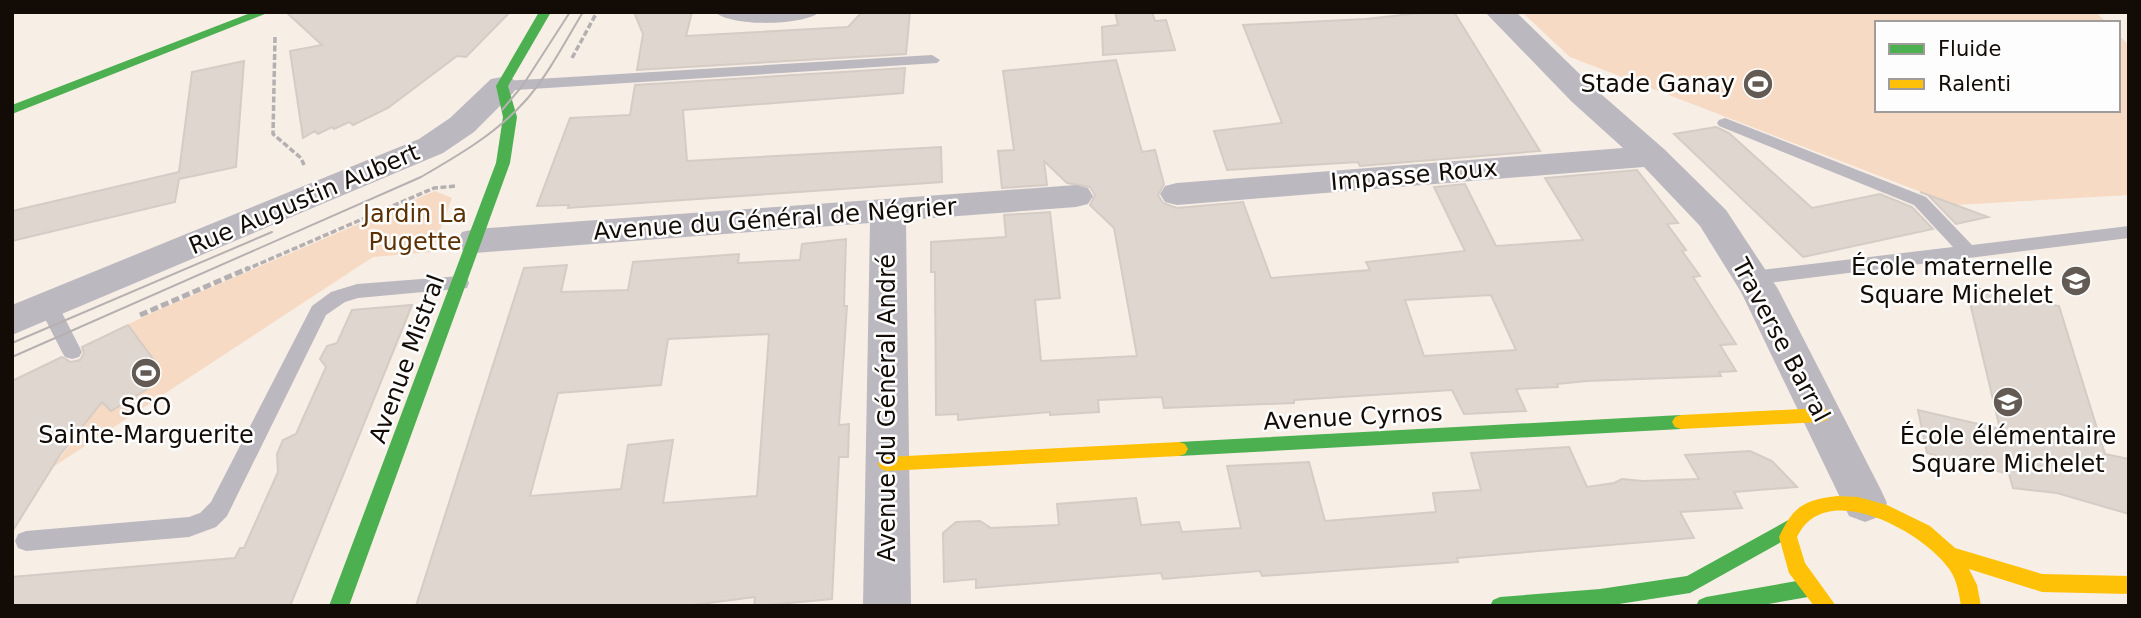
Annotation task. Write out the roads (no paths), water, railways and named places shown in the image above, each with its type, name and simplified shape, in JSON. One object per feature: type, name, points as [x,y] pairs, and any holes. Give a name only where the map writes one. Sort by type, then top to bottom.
[{"type":"street","points":[[12,110],[264,12]]},
{"type":"street","name":"Rue Augustin Aubert","points":[[12,321],[431,146],[462,125],[502,86],[545,12]]},
{"type":"street","name":"Traverse Barral","points":[[1499,12],[1582,94],[1652,156],[1713,218],[1752,278],[1865,503]]},
{"type":"street","name":"Avenue Mistral","points":[[339,606],[503,163],[510,117],[502,86]]},
{"type":"street","name":"Impasse Roux","points":[[1177,194],[1652,156]]},
{"type":"street","name":"Avenue du Général de Négrier","points":[[475,241],[1076,196]]},
{"type":"street","name":"Avenue du Général André","points":[[887,606],[888,211]]},
{"type":"street","name":"Avenue Cyrnos","points":[[887,464],[1821,415]]},
{"type":"street","points":[[1500,606],[1600,601],[1690,584],[1791,526],[1801,512],[1818,504],[1840,501],[1865,503],[1911,523],[1932,537],[1950,555],[1965,579],[1971,606]]},
{"type":"street","points":[[1791,526],[1789,545],[1794,566],[1808,588],[1826,606]]},
{"type":"street","points":[[1950,555],[2042,583],[2129,584]]},
{"type":"street","points":[[1706,606],[1808,588]]},
{"type":"lane","points":[[722,12],[733,18],[813,12]]},
{"type":"lane","points":[[502,86],[932,60]]},
{"type":"lane","points":[[1725,123],[1920,201],[1968,252]]},
{"type":"lane","points":[[1752,278],[2129,232]]},
{"type":"lane","points":[[26,541],[189,527],[208,520],[219,509],[319,311],[338,297],[357,291],[460,283]]},
{"type":"lane","points":[[48,305],[72,352]]},
{"type":"tram line","points":[[502,110],[523,85],[570,12]]},
{"type":"tram line","points":[[12,357],[421,177],[490,133],[527,99],[550,68],[583,12]]},
{"type":"tram line","points":[[12,343],[272,232]]},
{"type":"place","name":"Stade Ganay","points":[[1758,84]]},
{"type":"place","name":"École maternelle Square Michelet","points":[[2076,281]]},
{"type":"place","name":"SCO Sainte-Marguerite","points":[[146,373]]},
{"type":"place","name":"École élémentaire Square Michelet","points":[[2008,402]]},
{"type":"park label","name":"Jardin La Pugette","points":[[415,228]]}]
